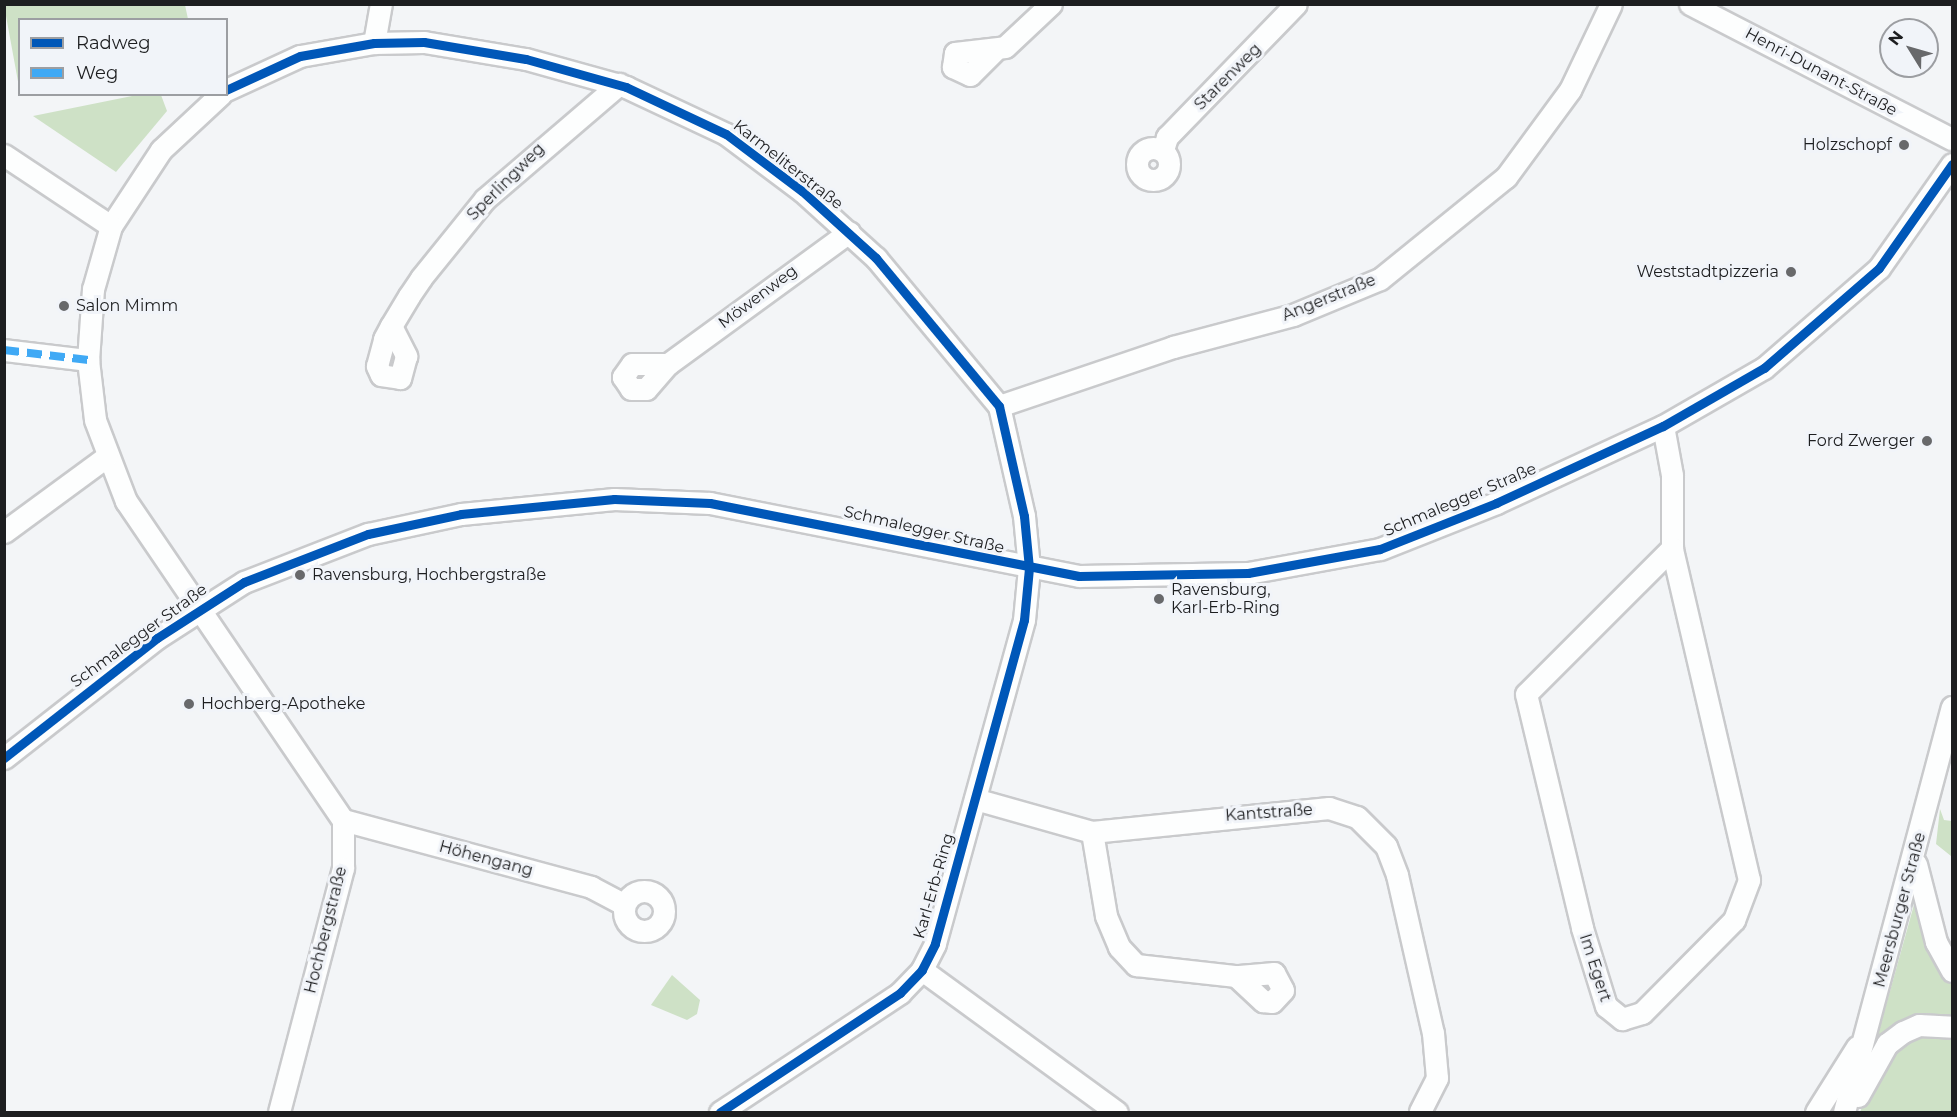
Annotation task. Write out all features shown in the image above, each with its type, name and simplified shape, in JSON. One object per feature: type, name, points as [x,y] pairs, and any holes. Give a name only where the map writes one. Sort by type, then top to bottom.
[{"type":"street","points":[[374,43],[381,4]]},
{"type":"street","points":[[994,51],[1051,4]]},
{"type":"street","name":"Starenweg","points":[[1163,150],[1167,137],[1296,4]]},
{"type":"street","name":"Angerstraße","points":[[999,406],[1173,347],[1293,315],[1380,279],[1437,238],[1506,177],[1570,90],[1611,4]]},
{"type":"street","name":"Henri-Dunant-Straße","points":[[1690,4],[1953,139]]},
{"type":"street","name":"Karmeliterstraße","points":[[228,89],[277,63],[374,43],[479,49],[619,84],[726,134],[849,232],[999,406],[1024,516],[1029,568]]},
{"type":"street","name":"Sperlingweg","points":[[391,326],[421,278],[485,199],[619,84]]},
{"type":"street","points":[[219,96],[160,150],[111,226],[93,289],[88,360],[106,457],[126,501],[343,820]]},
{"type":"street","points":[[4,155],[111,226]]},
{"type":"street","name":"Schmalegger Straße","points":[[4,758],[198,608],[244,582],[368,534],[492,509],[614,498],[751,507],[1029,568],[1155,578],[1258,572],[1346,558],[1443,526],[1663,426],[1764,368],[1848,298],[1907,233],[1953,164]]},
{"type":"street","name":"Möwenweg","points":[[668,364],[849,232]]},
{"type":"street","points":[[4,350],[88,360]]},
{"type":"street","name":"Im Egert","points":[[1663,426],[1672,475],[1672,548],[1749,880],[1734,920],[1642,1013],[1622,1019],[1606,1006],[1585,939],[1526,694],[1672,548]]},
{"type":"street","points":[[4,532],[106,457]]},
{"type":"street","name":"Karl-Erb-Ring","points":[[720,1113],[900,993],[922,970],[975,800],[1023,620],[1029,568]]},
{"type":"street","name":"Meersburger Straße","points":[[1844,1113],[1915,859],[1953,707]]},
{"type":"street","name":"Kantstraße","points":[[975,800],[1092,832],[1329,808],[1371,828],[1386,846],[1397,875],[1433,1033],[1437,1078],[1420,1113]]},
{"type":"street","name":"Höhengang","points":[[343,820],[591,887],[625,905]]},
{"type":"street","name":"Hochbergstraße","points":[[279,1113],[344,868],[343,820]]},
{"type":"street","points":[[1092,832],[1106,916],[1119,947],[1136,965],[1236,976]]},
{"type":"street","points":[[1915,859],[1933,933],[1953,971]]},
{"type":"street","points":[[922,970],[1117,1113]]},
{"type":"street","points":[[1849,1113],[1887,1044],[1918,1025],[1953,1027]]},
{"type":"street","points":[[1816,1113],[1868,1031]]},
{"type":"green space","points":[[4,5],[185,5],[188,18],[18,18],[18,82]]},
{"type":"green space","points":[[132,96],[161,96],[167,111],[116,172],[33,116]]},
{"type":"green space","points":[[1940,809],[1944,820],[1952,821],[1952,868],[1951,856],[1936,844]]},
{"type":"green space","points":[[1915,901],[1926,936],[1952,983],[1952,1016],[1923,1013],[1893,1025],[1875,1045]]},
{"type":"green space","points":[[672,975],[700,1000],[697,1014],[687,1020],[651,1005]]},
{"type":"green space","points":[[1922,1033],[1952,1037],[1952,1112],[1860,1112],[1877,1072],[1903,1041]]},
{"type":"marked path","points":[[4,350],[88,360]]},
{"type":"cycle path","points":[[228,89],[300,56],[374,43],[424,42],[526,59],[626,87],[726,134],[802,191],[876,258],[999,406],[1024,516],[1029,568],[1024,620],[935,944],[922,970],[900,993],[720,1112]]},
{"type":"cycle path","points":[[4,758],[157,638],[244,582],[368,534],[461,514],[614,499],[710,503],[1079,576],[1248,573],[1380,549],[1496,503],[1663,426],[1764,368],[1879,268],[1952,164]]},
{"type":"place","name":"Holzschopf","points":[[1904,145]]},
{"type":"place","name":"Weststadtpizzeria","points":[[1791,272]]},
{"type":"place","name":"Salon Mimm","points":[[64,306]]},
{"type":"place","name":"Ford Zwerger","points":[[1927,441]]},
{"type":"place","name":"Ravensburg, Hochbergstraße","points":[[300,575]]},
{"type":"place","name":"Ravensburg, Karl-Erb-Ring","points":[[1159,599]]},
{"type":"place","name":"Hochberg-Apotheke","points":[[189,704]]}]
